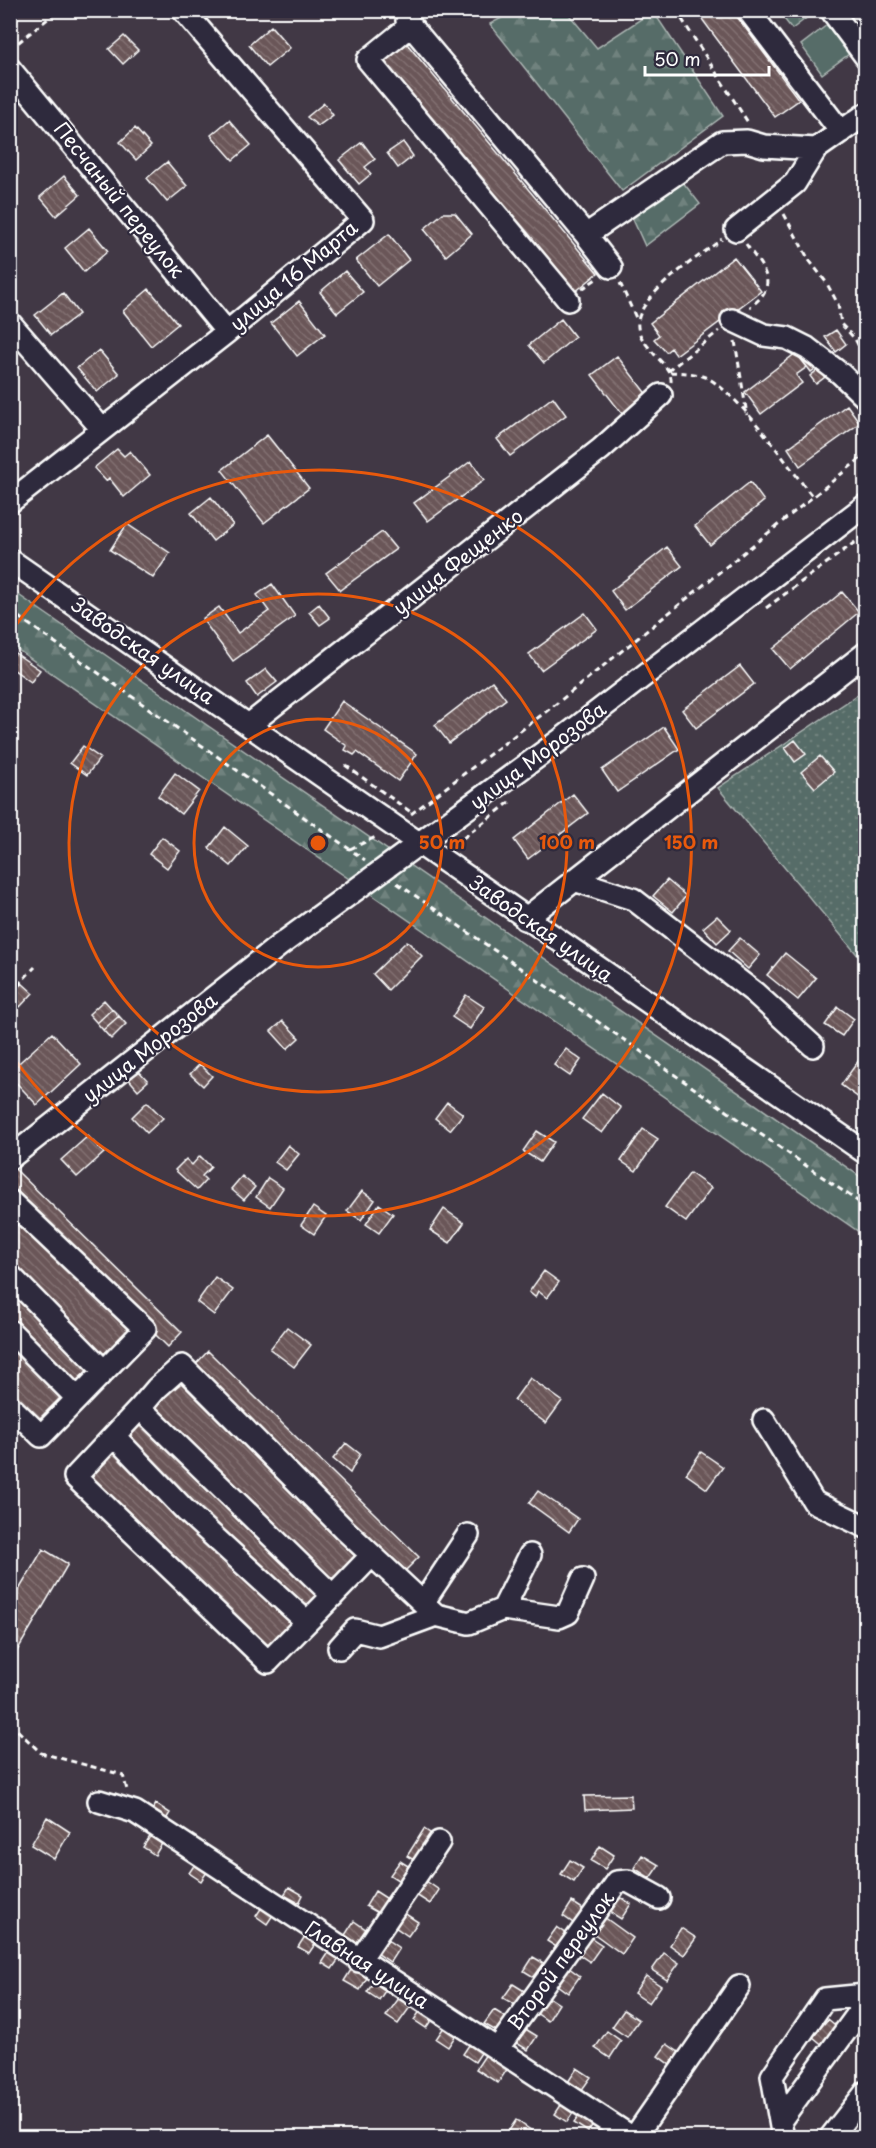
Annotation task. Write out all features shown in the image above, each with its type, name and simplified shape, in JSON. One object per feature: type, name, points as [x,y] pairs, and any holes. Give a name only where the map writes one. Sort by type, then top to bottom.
[{"type":"street","name":"улица 16 Марта","points":[[10,502],[227,332],[363,220],[183,10]]},
{"type":"street","points":[[748,10],[841,132]]},
{"type":"street","points":[[831,10],[866,57]]},
{"type":"street","points":[[568,300],[368,60],[409,23],[611,267]]},
{"type":"street","name":"Песчаный переулок","points":[[10,69],[227,332]]},
{"type":"street","points":[[736,230],[801,176],[816,149],[866,114]]},
{"type":"street","points":[[586,235],[722,142],[747,141],[764,146],[816,149]]},
{"type":"street","points":[[732,320],[764,335],[786,338],[807,348],[841,374],[866,398]]},
{"type":"street","points":[[10,323],[102,429]]},
{"type":"street","name":"улица Фещенко","points":[[250,724],[601,449],[661,395]]},
{"type":"street","name":"улица Морозова","points":[[10,1158],[280,945],[559,741],[866,505]]},
{"type":"street","name":"Заводская улица","points":[[10,560],[250,724],[525,919],[866,1154]]},
{"type":"street","points":[[525,919],[866,653]]},
{"type":"street","points":[[574,880],[633,899],[755,993],[813,1046]]},
{"type":"street","points":[[10,1406],[41,1436],[145,1329],[11,1201]]},
{"type":"street","points":[[10,1275],[104,1371]]},
{"type":"street","points":[[10,1331],[77,1398]]},
{"type":"street","points":[[372,1555],[268,1662],[75,1477],[157,1388],[182,1366],[372,1555],[430,1609],[469,1623],[503,1608],[559,1617],[568,1613],[584,1579]]},
{"type":"street","points":[[141,1408],[333,1596]]},
{"type":"street","points":[[764,1420],[814,1502],[866,1527]]},
{"type":"street","points":[[114,1436],[186,1511],[307,1622]]},
{"type":"street","points":[[339,1648],[355,1630],[380,1636],[430,1609],[468,1535]]},
{"type":"street","points":[[503,1608],[530,1555]]},
{"type":"street","name":"Главная улица","points":[[99,1801],[135,1812],[359,1961],[498,2048],[633,2138]]},
{"type":"street","points":[[359,1961],[440,1842]]},
{"type":"street","name":"Второй переулок","points":[[498,2048],[617,1882],[628,1881],[659,1898]]},
{"type":"street","points":[[633,2138],[739,1986]]},
{"type":"street","points":[[781,2129],[771,2076],[825,1999],[866,1995]]},
{"type":"street","points":[[781,2129],[866,2003]]},
{"type":"street","points":[[830,2138],[866,2092]]},
{"type":"path","points":[[10,49],[59,10]]},
{"type":"path","points":[[676,10],[764,146]]},
{"type":"path","points":[[783,192],[781,207],[792,231],[826,282],[838,304],[841,324],[855,339],[866,360]]},
{"type":"path","points":[[638,322],[644,305],[678,272],[736,230]]},
{"type":"path","points":[[568,300],[611,267],[638,322],[643,340],[669,371],[670,383],[661,395]]},
{"type":"path","points":[[669,371],[732,320]]},
{"type":"path","points":[[669,371],[698,374],[721,389],[747,415],[812,496]]},
{"type":"path","points":[[400,814],[413,814],[556,704],[866,454]]},
{"type":"path","points":[[10,611],[381,872],[866,1208]]},
{"type":"path","points":[[345,765],[413,814]]},
{"type":"path","points":[[350,849],[387,832]]},
{"type":"path","points":[[10,993],[35,967]]},
{"type":"path","points":[[10,1724],[41,1753],[123,1775]]},
{"type":"green space","points":[[517,10],[566,11],[597,48],[653,11],[723,116],[622,191],[490,24]]},
{"type":"green space","points":[[778,11],[811,11],[813,13],[792,29]]},
{"type":"green space","points":[[827,25],[849,54],[822,74],[801,45]]},
{"type":"green space","points":[[682,181],[700,204],[645,246],[631,215]]},
{"type":"green space","points":[[10,589],[865,1180],[865,1236],[11,645]]},
{"type":"green space","points":[[865,690],[865,964],[718,788]]},
{"type":"building","points":[[732,10],[799,100],[775,117],[696,11]]},
{"type":"building","points":[[271,26],[290,48],[267,67],[249,45]]},
{"type":"building","points":[[124,36],[138,50],[123,64],[109,49]]},
{"type":"building","points":[[403,39],[598,273],[569,297],[374,63]]},
{"type":"building","points":[[324,103],[333,115],[318,126],[307,117]]},
{"type":"building","points":[[229,120],[251,145],[233,160],[211,135]]},
{"type":"building","points":[[135,128],[151,146],[136,160],[120,142]]},
{"type":"building","points":[[362,142],[375,159],[365,167],[371,174],[359,184],[339,160]]},
{"type":"building","points":[[403,142],[413,156],[398,168],[387,153]]},
{"type":"building","points":[[167,162],[187,186],[167,202],[147,178]]},
{"type":"building","points":[[64,176],[80,195],[56,216],[40,197]]},
{"type":"building","points":[[443,213],[455,213],[472,234],[446,256],[424,229]]},
{"type":"building","points":[[89,228],[108,251],[84,272],[65,248]]},
{"type":"building","points":[[389,234],[409,260],[377,286],[356,260]]},
{"type":"building","points":[[734,257],[761,291],[676,355],[671,348],[666,352],[654,339],[659,335],[650,323]]},
{"type":"building","points":[[345,271],[363,292],[337,313],[320,292]]},
{"type":"building","points":[[149,289],[178,324],[151,346],[123,311]]},
{"type":"building","points":[[63,293],[79,314],[51,335],[35,315]]},
{"type":"building","points":[[299,301],[325,334],[297,356],[271,323]]},
{"type":"building","points":[[561,319],[575,337],[544,363],[529,345]]},
{"type":"building","points":[[836,330],[846,344],[836,352],[825,337]]},
{"type":"building","points":[[99,350],[119,374],[97,392],[77,368]]},
{"type":"building","points":[[796,353],[807,367],[796,375],[802,383],[761,414],[745,392]]},
{"type":"building","points":[[811,354],[819,366],[811,372],[802,360]]},
{"type":"building","points":[[617,356],[648,396],[623,415],[592,375]]},
{"type":"building","points":[[823,366],[829,374],[816,384],[810,376]]},
{"type":"building","points":[[553,397],[566,415],[510,456],[497,439]]},
{"type":"building","points":[[847,405],[860,423],[800,466],[788,448]]},
{"type":"building","points":[[267,435],[309,488],[264,523],[222,470]]},
{"type":"building","points":[[117,449],[124,456],[130,451],[150,475],[124,497],[109,478],[106,481],[94,468]]},
{"type":"building","points":[[471,461],[484,480],[428,521],[414,503]]},
{"type":"building","points":[[750,482],[764,501],[710,545],[695,526]]},
{"type":"building","points":[[211,497],[233,525],[213,541],[191,513]]},
{"type":"building","points":[[127,524],[170,553],[153,578],[110,550]]},
{"type":"building","points":[[382,532],[396,549],[340,590],[326,573]]},
{"type":"building","points":[[667,547],[682,566],[625,610],[611,591]]},
{"type":"building","points":[[272,584],[295,616],[233,661],[202,619],[219,607],[238,633],[269,611],[257,595]]},
{"type":"building","points":[[842,592],[859,612],[790,669],[773,649]]},
{"type":"building","points":[[319,604],[330,618],[320,625],[309,612]]},
{"type":"building","points":[[585,613],[597,629],[541,670],[529,654]]},
{"type":"building","points":[[15,653],[40,670],[31,682],[10,667],[10,659]]},
{"type":"building","points":[[740,666],[754,684],[696,728],[682,710]]},
{"type":"building","points":[[266,669],[277,682],[257,697],[247,683]]},
{"type":"building","points":[[492,681],[506,699],[449,743],[435,725]]},
{"type":"building","points":[[342,701],[417,754],[398,781],[357,752],[354,755],[345,750],[347,746],[323,729]]},
{"type":"building","points":[[664,727],[679,749],[617,792],[602,770]]},
{"type":"building","points":[[795,740],[806,754],[795,762],[785,748]]},
{"type":"building","points":[[83,746],[100,758],[87,775],[70,763]]},
{"type":"building","points":[[820,756],[834,772],[815,788],[801,772]]},
{"type":"building","points":[[175,773],[199,791],[181,814],[158,796]]},
{"type":"building","points":[[573,794],[588,813],[528,859],[514,840]]},
{"type":"building","points":[[225,827],[248,846],[231,866],[209,848]]},
{"type":"building","points":[[162,837],[180,851],[167,868],[149,854]]},
{"type":"building","points":[[667,880],[686,896],[673,912],[653,896]]},
{"type":"building","points":[[717,916],[731,930],[717,943],[703,928]]},
{"type":"building","points":[[740,938],[760,955],[748,969],[728,951]]},
{"type":"building","points":[[407,941],[422,956],[388,990],[373,974]]},
{"type":"building","points":[[785,953],[816,978],[798,1000],[767,975]]},
{"type":"building","points":[[22,983],[33,993],[20,1007],[10,996]]},
{"type":"building","points":[[466,995],[484,1007],[470,1029],[452,1017]]},
{"type":"building","points":[[104,1000],[112,1009],[97,1023],[89,1014]]},
{"type":"building","points":[[838,1007],[854,1019],[842,1036],[825,1025]]},
{"type":"building","points":[[112,1009],[119,1016],[103,1030],[97,1023]]},
{"type":"building","points":[[119,1016],[126,1024],[111,1039],[103,1030]]},
{"type":"building","points":[[283,1021],[299,1038],[287,1049],[271,1031]]},
{"type":"building","points":[[52,1033],[81,1064],[37,1105],[10,1076],[10,1071]]},
{"type":"building","points":[[566,1049],[581,1060],[570,1076],[554,1065]]},
{"type":"building","points":[[859,1060],[866,1065],[866,1103],[841,1085]]},
{"type":"building","points":[[200,1064],[212,1076],[203,1086],[190,1074]]},
{"type":"building","points":[[136,1068],[148,1081],[138,1090],[127,1077]]},
{"type":"building","points":[[602,1093],[621,1108],[602,1133],[582,1119]]},
{"type":"building","points":[[147,1102],[163,1118],[147,1133],[132,1117]]},
{"type":"building","points":[[447,1102],[463,1114],[450,1130],[435,1118]]},
{"type":"building","points":[[643,1129],[658,1139],[636,1171],[621,1161]]},
{"type":"building","points":[[537,1131],[554,1142],[540,1162],[523,1151]]},
{"type":"building","points":[[88,1136],[104,1153],[77,1177],[61,1160]]},
{"type":"building","points":[[288,1145],[299,1154],[286,1170],[275,1162]]},
{"type":"building","points":[[200,1156],[211,1167],[202,1176],[206,1180],[197,1190],[175,1170],[186,1159],[192,1165]]},
{"type":"building","points":[[15,1169],[182,1332],[168,1347],[10,1191],[10,1174]]},
{"type":"building","points":[[690,1173],[711,1188],[686,1222],[665,1207]]},
{"type":"building","points":[[242,1176],[255,1187],[244,1200],[231,1189]]},
{"type":"building","points":[[268,1178],[283,1188],[270,1207],[256,1197]]},
{"type":"building","points":[[362,1191],[375,1200],[361,1220],[347,1211]]},
{"type":"building","points":[[379,1204],[393,1214],[379,1233],[366,1224]]},
{"type":"building","points":[[313,1207],[326,1216],[314,1234],[301,1225]]},
{"type":"building","points":[[444,1209],[464,1223],[450,1243],[430,1230]]},
{"type":"building","points":[[13,1215],[129,1330],[103,1356],[10,1265],[10,1217]]},
{"type":"building","points":[[544,1271],[559,1282],[547,1298],[538,1291],[535,1297],[529,1292]]},
{"type":"building","points":[[215,1277],[233,1290],[214,1315],[197,1302]]},
{"type":"building","points":[[10,1285],[91,1367],[75,1382],[10,1317]]},
{"type":"building","points":[[287,1327],[311,1345],[294,1367],[270,1349]]},
{"type":"building","points":[[10,1338],[65,1393],[39,1419],[10,1391]]},
{"type":"building","points":[[208,1351],[419,1557],[404,1572],[194,1366]]},
{"type":"building","points":[[530,1378],[562,1401],[546,1423],[514,1400]]},
{"type":"building","points":[[178,1380],[356,1557],[330,1582],[152,1406]]},
{"type":"building","points":[[138,1420],[318,1596],[303,1611],[123,1436]]},
{"type":"building","points":[[346,1443],[360,1454],[350,1473],[333,1459]]},
{"type":"building","points":[[113,1445],[295,1620],[266,1650],[84,1474]]},
{"type":"building","points":[[701,1452],[723,1467],[707,1489],[686,1474]]},
{"type":"building","points":[[538,1491],[578,1519],[569,1532],[529,1503]]},
{"type":"building","points":[[43,1549],[68,1564],[10,1663],[10,1605]]},
{"type":"building","points":[[631,1795],[632,1808],[585,1810],[584,1796]]},
{"type":"building","points":[[156,1804],[170,1813],[165,1821],[151,1812]]},
{"type":"building","points":[[47,1817],[70,1832],[54,1859],[31,1845]]},
{"type":"building","points":[[424,1829],[436,1837],[419,1863],[407,1856]]},
{"type":"building","points":[[151,1835],[163,1842],[155,1855],[143,1847]]},
{"type":"building","points":[[600,1846],[614,1855],[605,1869],[591,1861]]},
{"type":"building","points":[[642,1855],[659,1865],[650,1878],[634,1868]]},
{"type":"building","points":[[570,1860],[583,1868],[574,1882],[561,1874]]},
{"type":"building","points":[[197,1861],[209,1869],[201,1881],[189,1873]]},
{"type":"building","points":[[400,1861],[413,1869],[404,1884],[390,1875]]},
{"type":"building","points":[[426,1881],[439,1890],[430,1904],[416,1895]]},
{"type":"building","points":[[289,1887],[303,1895],[299,1903],[284,1895]]},
{"type":"building","points":[[375,1891],[389,1900],[380,1914],[366,1906]]},
{"type":"building","points":[[617,1895],[631,1904],[621,1919],[607,1910]]},
{"type":"building","points":[[572,1902],[586,1911],[576,1925],[563,1916]]},
{"type":"building","points":[[264,1904],[275,1912],[267,1924],[256,1916]]},
{"type":"building","points":[[404,1913],[418,1922],[408,1936],[395,1927]]},
{"type":"building","points":[[604,1917],[633,1938],[622,1954],[589,1930]]},
{"type":"building","points":[[354,1921],[367,1930],[358,1944],[345,1935]]},
{"type":"building","points":[[557,1927],[570,1936],[561,1950],[547,1941]]},
{"type":"building","points":[[681,1928],[696,1938],[684,1955],[670,1945]]},
{"type":"building","points":[[307,1933],[318,1940],[309,1953],[298,1947]]},
{"type":"building","points":[[587,1935],[602,1945],[590,1962],[575,1952]]},
{"type":"building","points":[[386,1939],[399,1948],[390,1962],[377,1953]]},
{"type":"building","points":[[331,1949],[341,1956],[332,1969],[322,1963]]},
{"type":"building","points":[[664,1953],[679,1963],[667,1980],[652,1970]]},
{"type":"building","points":[[533,1957],[547,1965],[537,1979],[524,1971]]},
{"type":"building","points":[[354,1965],[369,1974],[360,1990],[344,1981]]},
{"type":"building","points":[[565,1965],[580,1976],[568,1993],[553,1982]]},
{"type":"building","points":[[646,1976],[661,1986],[649,2003],[634,1993]]},
{"type":"building","points":[[375,1980],[387,1988],[379,2000],[367,1992]]},
{"type":"building","points":[[513,1984],[526,1992],[517,2006],[503,1998]]},
{"type":"building","points":[[402,1994],[413,2003],[398,2024],[386,2016]]},
{"type":"building","points":[[544,1994],[559,2004],[548,2021],[533,2011]]},
{"type":"building","points":[[422,2008],[434,2016],[426,2028],[414,2020]]},
{"type":"building","points":[[494,2010],[507,2018],[498,2032],[484,2024]]},
{"type":"building","points":[[624,2010],[639,2020],[627,2037],[612,2027]]},
{"type":"building","points":[[828,2019],[840,2029],[825,2047],[813,2037]]},
{"type":"building","points":[[444,2027],[456,2035],[448,2047],[436,2039]]},
{"type":"building","points":[[524,2028],[537,2036],[528,2050],[515,2042]]},
{"type":"building","points":[[607,2031],[621,2041],[610,2058],[595,2048]]},
{"type":"building","points":[[471,2042],[483,2050],[475,2062],[463,2054]]},
{"type":"building","points":[[667,2044],[683,2055],[674,2068],[658,2056]]},
{"type":"building","points":[[486,2054],[508,2068],[498,2083],[476,2069]]},
{"type":"building","points":[[577,2068],[591,2077],[581,2091],[568,2082]]},
{"type":"building","points":[[563,2102],[575,2110],[567,2122],[555,2114]]},
{"type":"building","points":[[579,2115],[593,2124],[588,2132],[574,2123]]},
{"type":"building","points":[[516,2120],[535,2133],[532,2138],[504,2138]]},
{"type":"building","points":[[603,2129],[616,2138],[598,2137]]}]
